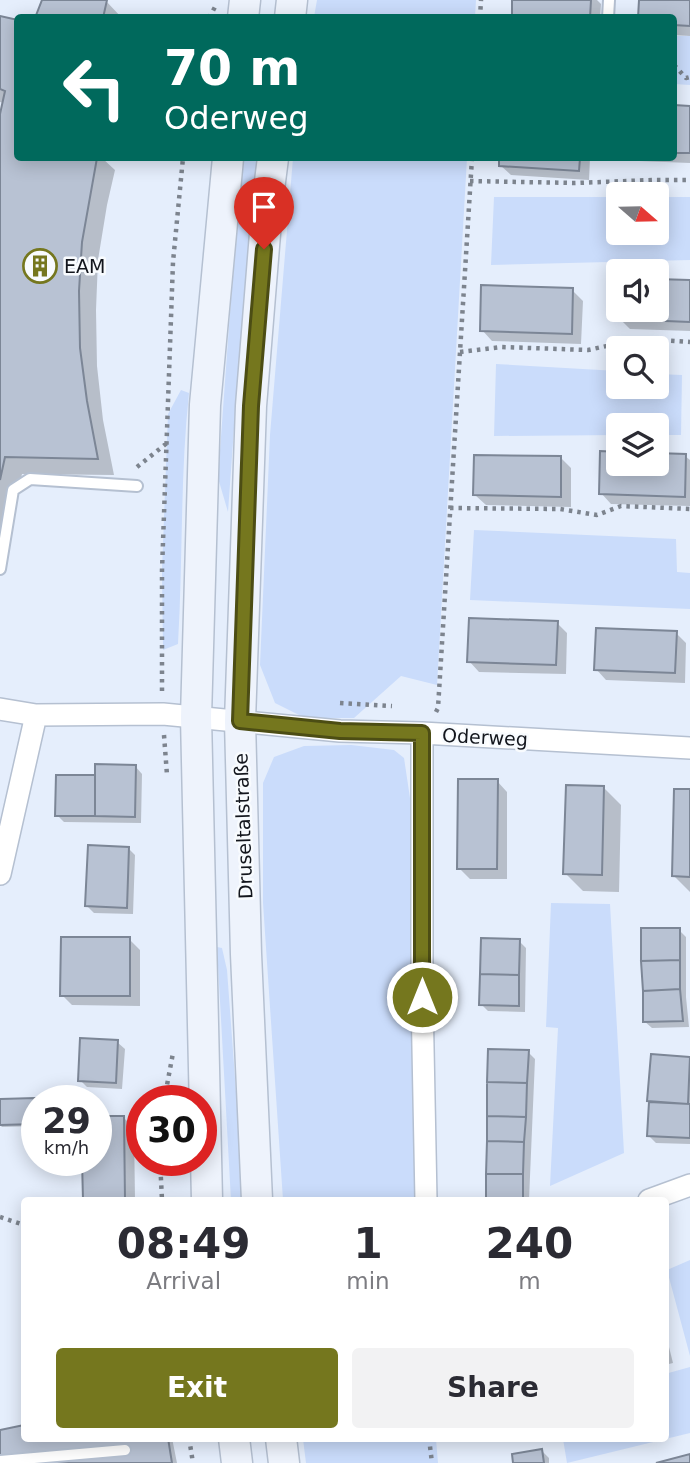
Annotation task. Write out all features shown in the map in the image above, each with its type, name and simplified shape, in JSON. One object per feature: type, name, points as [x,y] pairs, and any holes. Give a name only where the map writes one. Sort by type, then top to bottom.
[{"type":"main road","points":[[207,1197],[196,717],[205,405],[228,161]]},
{"type":"main road","name":"Druseltalstraße","points":[[257,1197],[246,954],[240,721],[251,406],[273,161]]},
{"type":"main road","points":[[234,1442],[237,1463]]},
{"type":"main road","points":[[281,1442],[284,1463]]},
{"type":"street","name":"Oderweg","points":[[0,709],[36,715],[163,714],[340,731],[690,748]]},
{"type":"street","points":[[0,874],[36,715]]},
{"type":"street","points":[[422,733],[422,997],[426,1197]]},
{"type":"street","points":[[657,1197],[690,1185]]},
{"type":"lane","points":[[0,569],[13,490],[30,479],[137,486]]},
{"type":"lane","points":[[0,1461],[125,1450]]},
{"type":"path","points":[[422,733],[438,708],[472,161]]},
{"type":"path","points":[[470,181],[576,184],[690,180]]},
{"type":"path","points":[[460,352],[502,347],[588,350],[646,339],[690,342]]},
{"type":"path","points":[[118,484],[167,443]]},
{"type":"path","points":[[450,508],[560,509],[597,515],[621,506],[690,509]]},
{"type":"path","points":[[161,1176],[162,1197]]},
{"type":"path","points":[[0,1217],[21,1224]]},
{"type":"path","points":[[189,1442],[192,1463]]},
{"type":"path","points":[[429,1442],[432,1463]]},
{"type":"shaded area","points":[[317,0],[476,0],[475,14],[315,14]]},
{"type":"shaded area","points":[[677,36],[690,36],[690,85],[677,84]]},
{"type":"shaded area","points":[[244,161],[257,161],[228,512],[218,478]]},
{"type":"shaded area","points":[[293,161],[467,161],[437,685],[401,676],[354,718],[305,718],[275,703],[260,665],[270,435]]},
{"type":"shaded area","points":[[494,197],[606,197],[606,245],[669,245],[669,197],[690,197],[690,260],[606,259],[606,262],[491,265]]},
{"type":"shaded area","points":[[496,364],[606,370],[606,399],[669,399],[669,374],[682,375],[681,435],[669,435],[669,413],[606,413],[606,435],[494,436]]},
{"type":"shaded area","points":[[181,390],[189,393],[184,455],[178,644],[163,650],[162,570],[168,414]]},
{"type":"shaded area","points":[[474,530],[676,539],[677,572],[690,573],[690,609],[470,600]]},
{"type":"shaded area","points":[[351,745],[394,750],[404,758],[410,798],[415,1197],[283,1197],[263,903],[263,783],[274,757],[304,746]]},
{"type":"shaded area","points":[[551,903],[610,904],[624,1153],[550,1186],[558,1028],[546,1027]]},
{"type":"shaded area","points":[[217,947],[222,948],[227,970],[244,1197],[231,1197]]},
{"type":"shaded area","points":[[690,1260],[690,1356],[669,1277],[669,1269]]},
{"type":"shaded area","points":[[690,1367],[690,1433],[669,1438],[669,1373]]},
{"type":"shaded area","points":[[303,1442],[436,1442],[438,1463],[306,1463]]},
{"type":"shaded area","points":[[564,1442],[653,1442],[567,1463]]},
{"type":"building","points":[[42,0],[107,0],[104,14],[37,14]]},
{"type":"building","points":[[512,0],[591,0],[590,14],[512,14]]},
{"type":"building","points":[[639,0],[690,0],[690,26],[677,25],[677,14],[638,14]]},
{"type":"building","name":"EAM","points":[[0,16],[14,19],[14,161],[96,161],[82,242],[79,291],[80,348],[98,459],[5,457],[0,480],[0,114],[5,91],[0,89]]},
{"type":"building","points":[[677,105],[690,106],[690,153],[677,153]]},
{"type":"building","points":[[499,161],[580,161],[579,171],[499,166]]},
{"type":"building","points":[[669,279],[690,280],[690,322],[669,321]]},
{"type":"building","points":[[481,285],[573,288],[572,334],[480,331]]},
{"type":"building","points":[[600,451],[606,451],[606,476],[669,476],[669,453],[686,454],[685,497],[599,494]]},
{"type":"building","points":[[474,455],[561,456],[561,497],[473,495]]},
{"type":"building","points":[[469,618],[558,621],[556,665],[467,662]]},
{"type":"building","points":[[596,628],[677,631],[675,673],[594,670]]},
{"type":"building","points":[[95,764],[136,765],[135,817],[95,816]]},
{"type":"building","points":[[56,775],[95,775],[95,816],[55,816]]},
{"type":"building","points":[[458,779],[498,779],[497,869],[457,869]]},
{"type":"building","points":[[566,785],[604,786],[602,875],[563,874]]},
{"type":"building","points":[[674,789],[690,789],[690,877],[672,876]]},
{"type":"building","points":[[88,845],[129,847],[127,908],[85,906]]},
{"type":"building","points":[[641,928],[680,928],[680,960],[641,961]]},
{"type":"building","points":[[61,937],[130,937],[130,996],[60,996]]},
{"type":"building","points":[[481,938],[520,939],[519,975],[480,974]]},
{"type":"building","points":[[680,960],[680,989],[643,991],[641,961]]},
{"type":"building","points":[[480,974],[519,975],[519,1006],[479,1005]]},
{"type":"building","points":[[680,989],[683,1021],[643,1022],[643,991]]},
{"type":"building","points":[[80,1038],[118,1040],[116,1083],[78,1081]]},
{"type":"building","points":[[488,1049],[529,1050],[527,1083],[487,1082]]},
{"type":"building","points":[[651,1054],[690,1057],[688,1104],[647,1101]]},
{"type":"building","points":[[487,1082],[527,1083],[526,1117],[487,1116]]},
{"type":"building","points":[[21,1098],[21,1124],[0,1125],[0,1099]]},
{"type":"building","points":[[649,1102],[690,1104],[690,1138],[647,1136]]},
{"type":"building","points":[[112,1116],[124,1116],[125,1197],[83,1197],[82,1176],[112,1176]]},
{"type":"building","points":[[487,1116],[526,1117],[524,1142],[487,1141]]},
{"type":"building","points":[[487,1141],[524,1142],[523,1174],[486,1174]]},
{"type":"building","points":[[486,1174],[523,1174],[523,1197],[486,1197]]},
{"type":"building","points":[[21,1426],[21,1442],[169,1442],[172,1463],[0,1463],[0,1430]]},
{"type":"building","points":[[542,1449],[544,1463],[513,1463],[512,1454]]},
{"type":"building","points":[[690,1454],[690,1463],[656,1463]]},
{"type":"place","name":"EAM","points":[[40,266]]},
{"type":"route","points":[[264,249],[251,406],[240,721],[340,731],[422,733],[422,997]]}]
